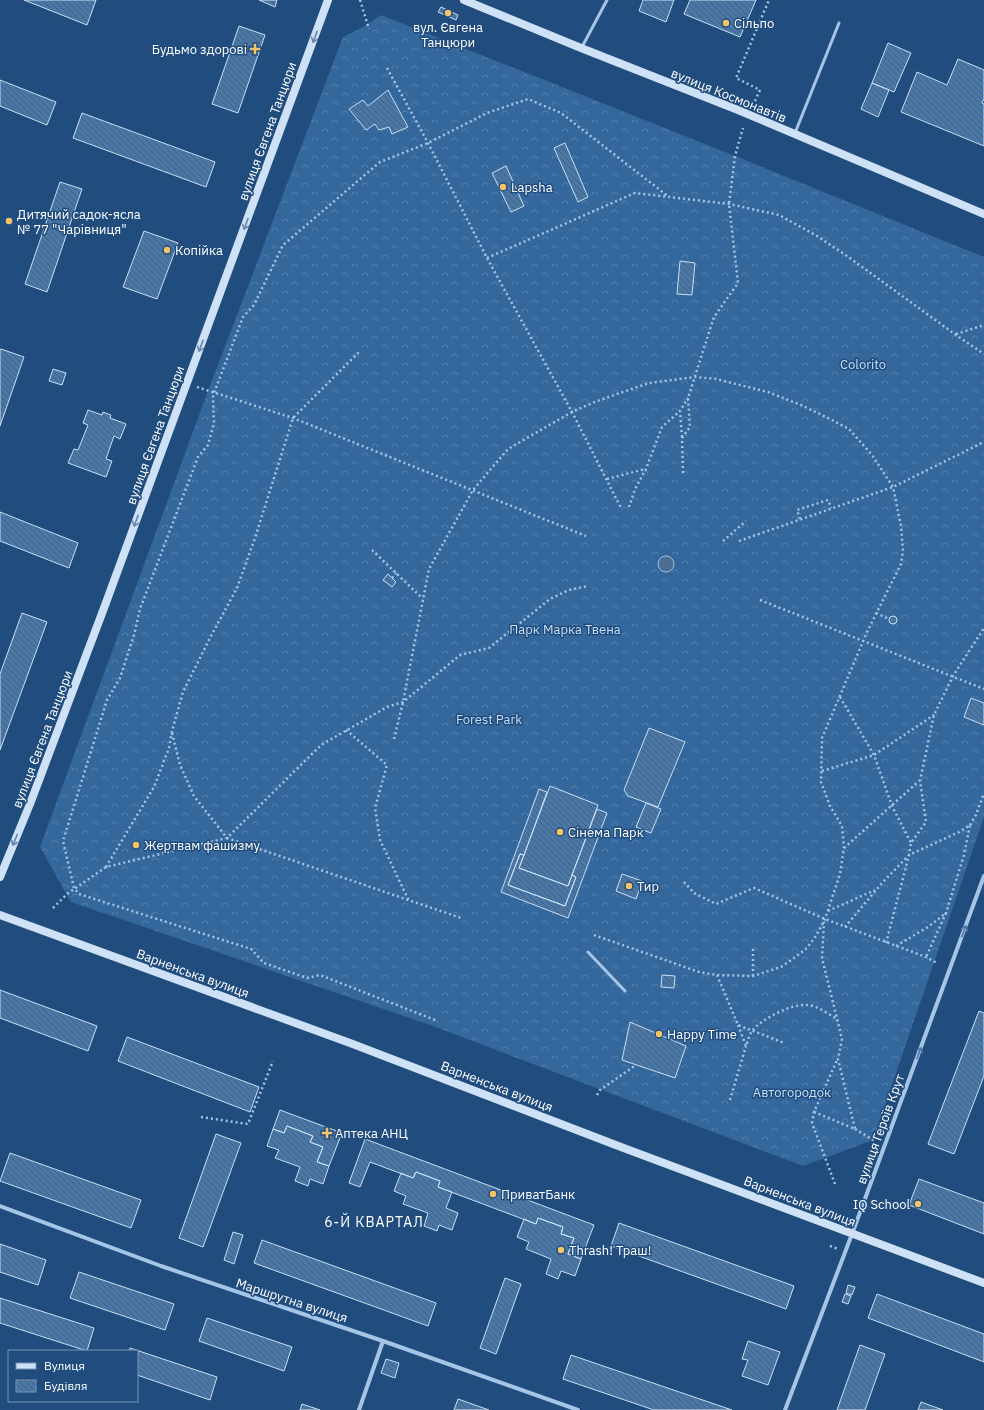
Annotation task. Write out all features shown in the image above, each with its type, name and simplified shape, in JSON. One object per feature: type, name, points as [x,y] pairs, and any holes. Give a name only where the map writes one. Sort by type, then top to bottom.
[{"type":"street","name":"вулиця Євгена Танцюри","points":[[0,877],[36,789],[328,0]]},
{"type":"street","name":"вулиця Космонавтів","points":[[464,0],[738,110],[794,135],[984,214]]},
{"type":"street","name":"вулиця Героїв Крут","points":[[785,1410],[852,1234],[984,876]]},
{"type":"street","name":"Варненська вулиця","points":[[0,915],[350,1043],[984,1283]]},
{"type":"street","name":"Маршрутна вулиця","points":[[0,1206],[161,1266],[383,1341],[578,1410]]},
{"type":"street","points":[[359,1410],[383,1341]]},
{"type":"lane","points":[[581,48],[607,0]]},
{"type":"lane","points":[[794,135],[839,23]]},
{"type":"lane","points":[[588,952],[625,991]]},
{"type":"path","points":[[360,0],[369,29]]},
{"type":"path","points":[[756,101],[760,90],[736,78],[769,0]]},
{"type":"path","points":[[387,68],[428,143],[487,258],[572,412],[621,508]]},
{"type":"path","points":[[435,1020],[320,975],[307,978],[264,963],[251,949],[79,894],[74,888],[63,841],[107,700],[120,678],[134,635],[140,609],[198,458],[208,445],[214,423],[214,393],[243,317],[254,305],[283,246],[380,162],[428,143],[487,113],[528,98],[561,113],[669,197]]},
{"type":"path","points":[[629,507],[635,489],[646,469],[662,427],[680,412],[688,398],[714,317],[738,283],[729,204],[735,156],[743,128]]},
{"type":"path","points":[[487,258],[635,193],[729,204],[779,215],[817,236],[984,354]]},
{"type":"path","points":[[956,334],[984,325]]},
{"type":"path","points":[[106,867],[154,787],[169,748],[172,731],[183,692],[237,588],[255,538],[293,418],[360,351]]},
{"type":"path","points":[[394,739],[403,702],[429,569],[473,490],[508,449],[572,412],[639,386],[649,383],[695,377],[716,379],[768,392],[801,405],[849,429],[872,455],[893,487],[901,526],[903,551],[901,564],[876,614],[822,738],[821,782],[830,806],[842,826],[844,848],[840,874],[828,911],[816,936],[807,948],[781,967],[753,976],[717,975],[699,972],[594,935]]},
{"type":"path","points":[[187,383],[293,418],[586,536]]},
{"type":"path","points":[[682,438],[690,427],[688,398]]},
{"type":"path","points":[[680,412],[684,473]]},
{"type":"path","points":[[739,541],[893,487],[984,442]]},
{"type":"path","points":[[607,479],[646,469]]},
{"type":"path","points":[[800,519],[797,510],[828,500],[831,508]]},
{"type":"path","points":[[723,540],[746,521]]},
{"type":"path","points":[[372,550],[422,599]]},
{"type":"path","points":[[392,578],[396,573]]},
{"type":"path","points":[[52,908],[66,894],[106,867],[228,838],[321,744],[387,707],[403,702],[460,655],[489,648],[550,599],[569,590],[588,586]]},
{"type":"path","points":[[760,600],[984,689]]},
{"type":"path","points":[[876,614],[889,619]]},
{"type":"path","points":[[886,943],[912,843],[926,822],[920,781],[934,714],[953,676],[984,628]]},
{"type":"path","points":[[839,697],[874,755],[892,806],[912,843]]},
{"type":"path","points":[[822,771],[874,755],[934,714]]},
{"type":"path","points":[[346,730],[387,765],[375,808],[380,840],[410,901]]},
{"type":"path","points":[[172,731],[180,765],[194,796],[228,838],[461,918]]},
{"type":"path","points":[[844,848],[920,781]]},
{"type":"path","points":[[926,957],[946,913],[964,855],[970,825],[976,815],[984,794]]},
{"type":"path","points":[[845,927],[909,855],[959,832],[970,825]]},
{"type":"path","points":[[684,882],[694,893],[716,904],[754,888],[824,919],[926,957],[937,964]]},
{"type":"path","points":[[828,911],[877,890]]},
{"type":"path","points":[[895,946],[928,927],[946,913]]},
{"type":"path","points":[[824,919],[822,958],[842,1039],[838,1059],[814,1112],[812,1123],[835,1184]]},
{"type":"path","points":[[753,949],[753,976]]},
{"type":"path","points":[[717,975],[746,1046]]},
{"type":"path","points":[[730,1100],[752,1031],[770,1016],[790,1008],[806,1005],[816,1008],[838,1019]]},
{"type":"path","points":[[738,1025],[784,1043]]},
{"type":"path","points":[[838,1059],[855,1130]]},
{"type":"path","points":[[201,1117],[248,1124],[273,1061]]},
{"type":"path","points":[[597,1095],[600,1090],[636,1065]]},
{"type":"path","points":[[814,1112],[855,1130],[875,1141]]},
{"type":"green space","name":"Парк Марка Твена","points":[[381,15],[984,257],[984,817],[873,1140],[803,1166],[433,1026],[71,902],[40,847],[208,391],[343,37],[367,25]]},
{"type":"shaded area","points":[[663,556],[669,556],[674,561],[672,570],[669,572],[663,572],[658,567],[658,561]]},
{"type":"building","points":[[24,0],[96,0],[87,25]]},
{"type":"building","points":[[259,0],[277,0],[275,7]]},
{"type":"building","points":[[643,0],[674,0],[666,22],[639,11]]},
{"type":"building","name":"Сільпо","points":[[690,0],[756,0],[740,37],[684,14]]},
{"type":"building","name":"вул. Євгена Танцюри","points":[[441,7],[458,15],[456,20],[438,12]]},
{"type":"building","points":[[239,26],[265,35],[238,113],[212,104]]},
{"type":"building","points":[[888,43],[911,53],[894,92],[872,83]]},
{"type":"building","points":[[958,59],[984,70],[984,99],[982,103],[984,104],[984,146],[901,112],[917,72],[947,85]]},
{"type":"building","points":[[0,80],[56,102],[47,125],[0,106]]},
{"type":"building","points":[[872,83],[889,90],[878,117],[861,109]]},
{"type":"building","points":[[388,90],[408,127],[392,134],[389,127],[379,130],[375,124],[366,130],[349,109],[363,100],[368,106]]},
{"type":"building","points":[[82,113],[215,162],[206,187],[73,138]]},
{"type":"building","points":[[565,143],[588,197],[578,202],[554,148]]},
{"type":"building","name":"Lapsha","points":[[506,166],[524,206],[511,212],[492,173]]},
{"type":"building","points":[[60,182],[82,189],[47,292],[25,284]]},
{"type":"building","points":[[144,231],[178,243],[157,299],[123,287]]},
{"type":"building","points":[[680,261],[695,263],[692,295],[677,294]]},
{"type":"building","points":[[1,349],[24,357],[0,426],[0,350]]},
{"type":"building","points":[[53,369],[66,373],[62,385],[49,381]]},
{"type":"building","points":[[88,410],[102,415],[103,412],[111,415],[110,418],[126,424],[120,439],[114,436],[106,459],[112,461],[106,477],[68,463],[74,449],[78,450],[88,425],[83,423]]},
{"type":"building","points":[[0,512],[78,543],[69,568],[0,541]]},
{"type":"building","points":[[388,574],[396,582],[392,587],[383,580]]},
{"type":"building","points":[[22,613],[47,622],[0,750],[0,674]]},
{"type":"building","points":[[891,616],[895,616],[897,620],[895,624],[891,624],[889,622],[889,618]]},
{"type":"building","points":[[971,698],[984,703],[984,725],[964,717]]},
{"type":"building","points":[[649,728],[685,742],[658,807],[628,796],[624,790]]},
{"type":"building","name":"Сінема Парк","points":[[550,786],[598,805],[568,886],[519,868]]},
{"type":"building","points":[[539,789],[547,792],[524,855],[520,854],[508,885],[565,906],[576,877],[572,875],[597,809],[607,813],[568,918],[501,892]]},
{"type":"building","points":[[646,803],[661,809],[651,833],[636,827]]},
{"type":"building","points":[[520,854],[524,855],[519,868],[568,886],[572,875],[576,877],[565,906],[508,885]]},
{"type":"building","name":"Тир","points":[[622,874],[642,881],[636,899],[616,891]]},
{"type":"building","points":[[662,975],[675,976],[674,988],[661,987]]},
{"type":"building","points":[[0,990],[97,1026],[88,1051],[0,1018]]},
{"type":"building","points":[[979,1011],[984,1013],[984,1076],[954,1154],[928,1144]]},
{"type":"building","points":[[630,1022],[686,1046],[675,1078],[622,1060]]},
{"type":"building","points":[[127,1037],[259,1087],[250,1112],[118,1061]]},
{"type":"building","points":[[280,1110],[342,1133],[329,1166],[317,1162],[323,1147],[310,1142],[313,1136],[287,1126],[284,1133],[273,1129]]},
{"type":"building","points":[[287,1126],[313,1136],[310,1142],[323,1147],[317,1162],[329,1166],[323,1184],[310,1179],[308,1186],[295,1181],[300,1167],[275,1158],[279,1150],[267,1146],[273,1129],[284,1133]]},
{"type":"building","points":[[216,1134],[241,1143],[203,1247],[179,1238]]},
{"type":"building","points":[[365,1139],[594,1225],[581,1259],[568,1254],[574,1238],[561,1234],[563,1227],[538,1218],[536,1224],[438,1187],[440,1181],[416,1172],[413,1178],[370,1162],[360,1187],[349,1183]]},
{"type":"building","points":[[10,1153],[141,1200],[131,1228],[0,1181]]},
{"type":"building","points":[[416,1172],[440,1181],[438,1187],[452,1192],[446,1208],[458,1213],[452,1230],[439,1225],[437,1231],[424,1226],[428,1213],[403,1204],[406,1196],[394,1191],[401,1173],[413,1178]]},
{"type":"building","points":[[919,1179],[984,1203],[984,1234],[909,1205]]},
{"type":"building","points":[[538,1218],[563,1227],[561,1234],[574,1238],[568,1254],[581,1259],[575,1276],[561,1271],[558,1279],[546,1274],[551,1259],[526,1249],[529,1242],[517,1237],[524,1219],[536,1224]]},
{"type":"building","points":[[619,1223],[794,1286],[786,1309],[611,1246]]},
{"type":"building","points":[[233,1232],[243,1235],[234,1264],[224,1260]]},
{"type":"building","points":[[262,1240],[436,1303],[428,1326],[254,1263]]},
{"type":"building","points":[[0,1244],[46,1260],[38,1285],[0,1272]]},
{"type":"building","points":[[79,1272],[174,1304],[165,1330],[70,1298]]},
{"type":"building","points":[[505,1278],[521,1284],[496,1354],[480,1348]]},
{"type":"building","points":[[848,1285],[855,1287],[852,1295],[846,1293]]},
{"type":"building","points":[[845,1294],[851,1296],[848,1304],[842,1302]]},
{"type":"building","points":[[877,1294],[984,1334],[984,1362],[868,1318]]},
{"type":"building","points":[[0,1298],[94,1328],[87,1350],[84,1350],[0,1323]]},
{"type":"building","points":[[207,1318],[292,1347],[284,1371],[199,1341]]},
{"type":"building","points":[[748,1341],[780,1352],[768,1385],[742,1376],[748,1360],[742,1359]]},
{"type":"building","points":[[860,1345],[885,1354],[865,1410],[837,1410]]},
{"type":"building","points":[[138,1351],[217,1377],[210,1400],[138,1375]]},
{"type":"building","points":[[571,1355],[732,1410],[654,1410],[563,1379]]},
{"type":"building","points":[[386,1359],[399,1363],[395,1378],[381,1373]]},
{"type":"building","points":[[458,1399],[489,1410],[454,1410]]},
{"type":"building","points":[[921,1402],[943,1410],[918,1410]]},
{"type":"building","points":[[302,1404],[320,1410],[300,1410]]},
{"type":"place","name":"вул. Євгена Танцюри","points":[[448,13]]},
{"type":"place","name":"Сільпо","points":[[726,23]]},
{"type":"place","name":"Будьмо здорові","points":[[255,49]]},
{"type":"place","name":"Lapsha","points":[[503,187]]},
{"type":"place","name":"Дитячий садок-ясла № 77 \"Чарівниця\"","points":[[9,221]]},
{"type":"place","name":"Копійка","points":[[167,250]]},
{"type":"place","name":"Сінема Парк","points":[[560,832]]},
{"type":"place","name":"Жертвам фашизму","points":[[136,845]]},
{"type":"place","name":"Тир","points":[[629,886]]},
{"type":"place","name":"Happy Time","points":[[659,1034]]},
{"type":"place","name":"Аптека АНЦ","points":[[327,1133]]},
{"type":"place","name":"ПриватБанк","points":[[493,1194]]},
{"type":"place","name":"IQ School","points":[[918,1204]]},
{"type":"place","name":"Thrash! Траш!","points":[[561,1250]]},
{"type":"district","name":"6-Й КВАРТАЛ","points":[[374,1222]]},
{"type":"park label","name":"Colorito","points":[[863,364]]},
{"type":"park label","name":"Forest Park","points":[[489,719]]},
{"type":"park label","name":"Автогородок","points":[[792,1092]]}]
